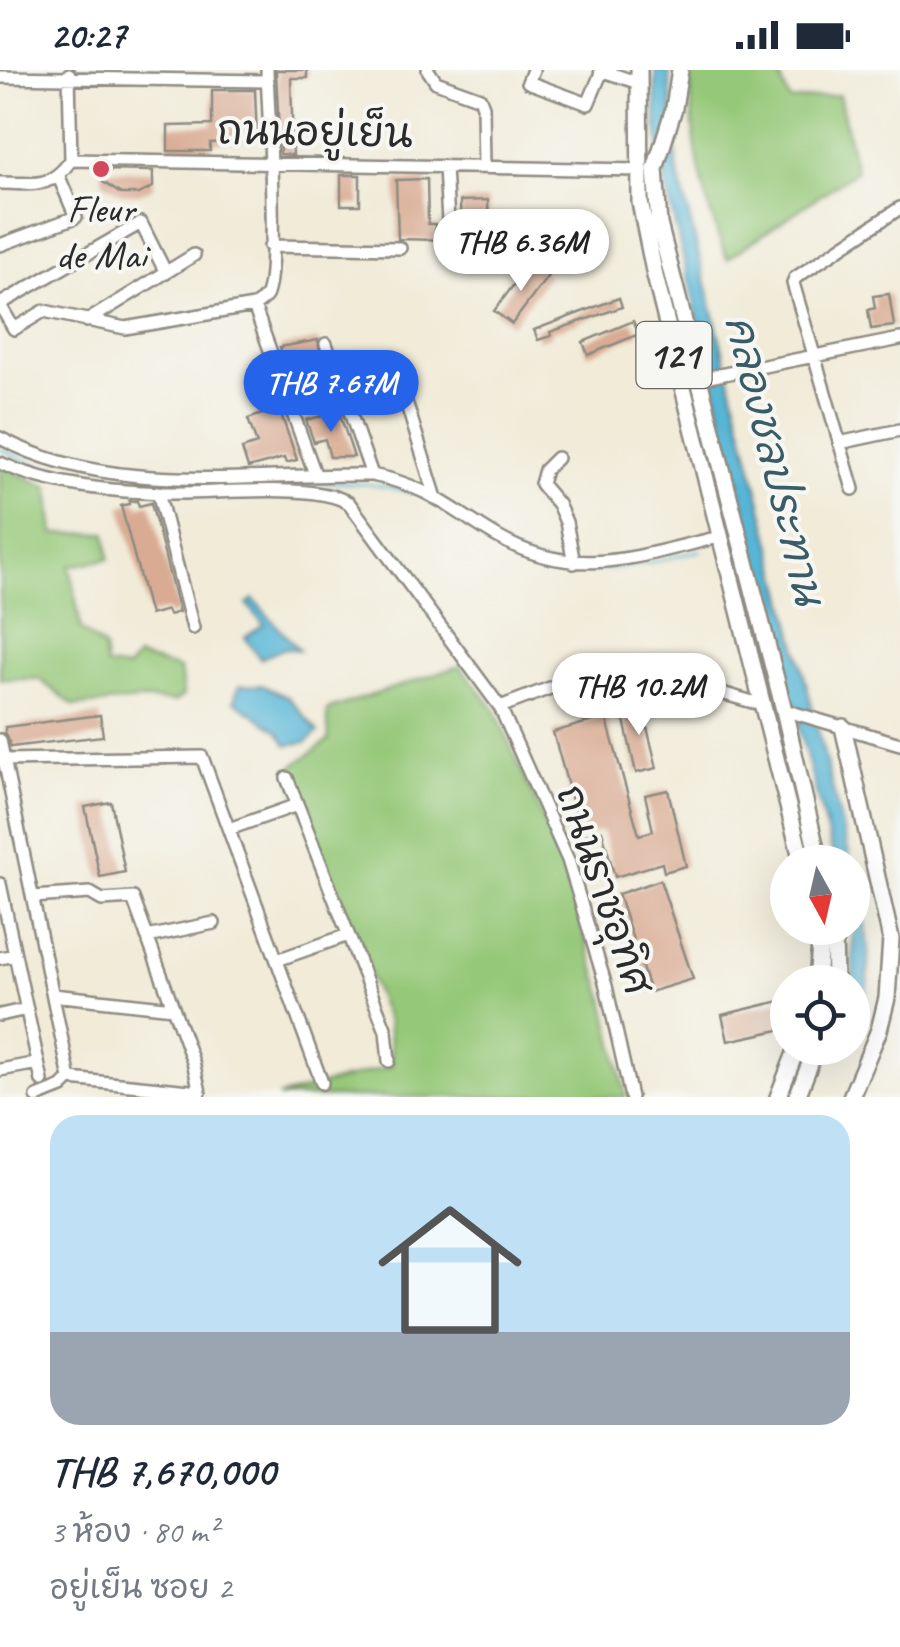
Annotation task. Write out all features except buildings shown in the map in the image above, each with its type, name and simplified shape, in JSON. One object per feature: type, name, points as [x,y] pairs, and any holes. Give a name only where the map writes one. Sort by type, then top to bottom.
[{"type":"main road","name":"121","points":[[680,70],[678,93],[647,169],[640,202],[655,276],[798,845]]},
{"type":"main road","name":"121","points":[[639,76],[647,169],[659,224],[815,845]]},
{"type":"main road","points":[[761,698],[766,694],[758,658],[765,638]]},
{"type":"main road","points":[[772,742],[770,720],[774,716],[782,720],[789,739]]},
{"type":"main road","points":[[838,726],[890,940],[887,998],[879,1030],[852,1097]]},
{"type":"main road","points":[[778,1097],[790,1065]]},
{"type":"main road","points":[[797,1097],[809,1065]]},
{"type":"street","points":[[428,70],[436,82],[480,98],[484,168]]},
{"type":"street","points":[[533,70],[528,82],[588,104],[601,70],[639,76]]},
{"type":"street","points":[[0,183],[46,183],[58,177],[71,160],[69,74]]},
{"type":"street","points":[[0,77],[267,75],[270,284],[265,298],[254,306],[125,328],[44,311],[14,329],[0,305],[140,224],[166,272]]},
{"type":"street","name":"ถนนอยู่เย็น","points":[[71,160],[647,169]]},
{"type":"street","points":[[445,167],[449,240]]},
{"type":"street","points":[[0,245],[76,217],[58,177]]},
{"type":"street","points":[[852,488],[793,283],[900,208]]},
{"type":"street","points":[[270,246],[400,248]]},
{"type":"street","points":[[87,321],[194,255]]},
{"type":"street","points":[[254,306],[315,474]]},
{"type":"street","points":[[698,379],[900,338]]},
{"type":"street","points":[[326,344],[372,475]]},
{"type":"street","points":[[398,376],[435,495]]},
{"type":"street","points":[[839,443],[900,430]]},
{"type":"street","points":[[0,438],[35,456],[118,473],[210,477],[372,475],[435,495],[510,544],[574,563],[620,561],[719,536]]},
{"type":"street","points":[[557,458],[545,470],[541,484],[558,504],[566,522],[574,563]]},
{"type":"street","points":[[0,463],[45,479],[90,488],[158,492],[298,492],[338,496],[336,474]]},
{"type":"street","points":[[158,492],[193,628]]},
{"type":"street","name":"ถนนราชอุทิศ","points":[[338,496],[356,511],[500,707],[568,860],[606,986],[631,1097]]},
{"type":"street","points":[[500,707],[621,664],[761,698]]},
{"type":"street","points":[[784,710],[900,744]]},
{"type":"street","points":[[0,740],[54,996],[65,1088]]},
{"type":"street","points":[[2,760],[202,757],[322,1083]]},
{"type":"street","points":[[287,778],[386,1032],[389,1061]]},
{"type":"street","points":[[229,829],[297,805]]},
{"type":"street","points":[[0,884],[42,1081]]},
{"type":"street","points":[[33,897],[90,893],[102,900],[133,898],[200,1092],[65,1088],[38,1097]]},
{"type":"street","points":[[147,937],[214,923]]},
{"type":"street","points":[[277,960],[348,935]]},
{"type":"street","points":[[0,958],[15,955]]},
{"type":"street","points":[[54,996],[173,1008]]},
{"type":"street","points":[[0,1015],[27,1009]]},
{"type":"street","points":[[0,1070],[38,1063]]},
{"type":"green space","points":[[691,70],[777,70],[790,101],[839,95],[856,171],[727,259],[699,166],[692,119]]},
{"type":"green space","points":[[0,466],[49,487],[54,534],[106,533],[109,559],[70,566],[81,629],[104,648],[106,666],[127,669],[137,657],[180,669],[183,696],[174,702],[137,700],[74,706],[39,679],[0,679]]},
{"type":"green space","points":[[460,666],[494,708],[561,861],[603,994],[626,1097],[278,1097],[392,1066],[388,1022],[288,770],[329,740],[327,710]]},
{"type":"water","points":[[655,70],[669,70],[677,168],[847,845],[830,845],[782,666],[666,187],[656,122]]},
{"type":"water","points":[[253,599],[299,650],[285,648],[260,659],[245,637],[264,625],[247,604]]},
{"type":"water","points":[[261,685],[288,697],[318,732],[307,742],[287,745],[278,731],[234,701],[239,686]]},
{"type":"water","points":[[853,945],[868,945],[868,965],[853,965]]},
{"type":"waterway","points":[[0,449],[39,466],[119,479]]},
{"type":"waterway","points":[[256,483],[355,483],[413,493]]},
{"type":"waterway","points":[[501,545],[526,558],[575,570],[625,567],[702,550]]},
{"type":"place","name":"Fleur de Mai","points":[[101,169]]},
{"type":"water label","name":"คลองชลประทาน","points":[[774,460]]}]
